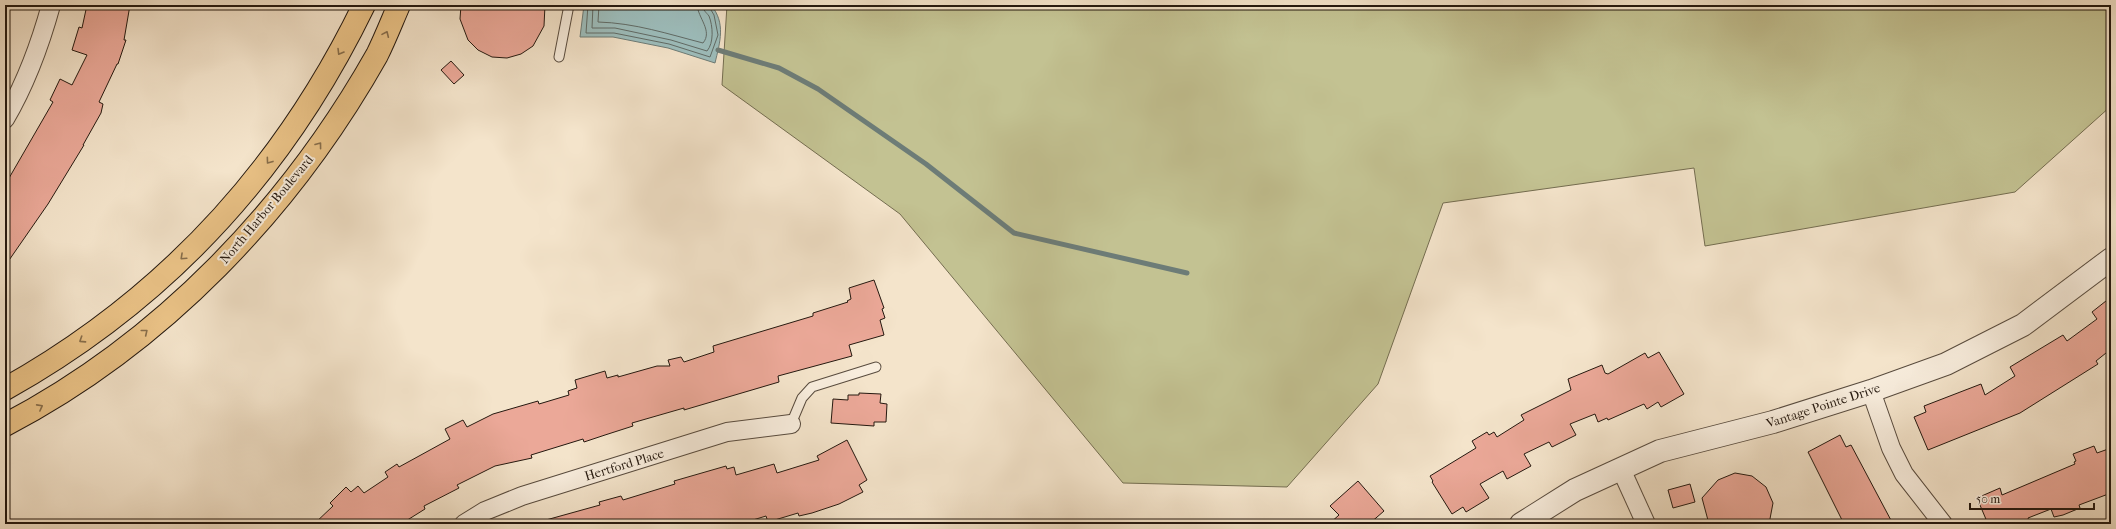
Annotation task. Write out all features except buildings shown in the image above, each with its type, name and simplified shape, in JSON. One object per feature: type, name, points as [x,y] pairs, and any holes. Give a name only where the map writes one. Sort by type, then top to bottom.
[{"type":"main road","name":"North Harbor Boulevard","points":[[5,389],[88,336],[146,291],[209,233],[258,176],[302,116],[344,47],[364,5]]},
{"type":"main road","name":"North Harbor Boulevard","points":[[5,425],[44,405],[105,364],[172,310],[234,251],[284,192],[334,125],[377,54],[399,5]]},
{"type":"street","points":[[5,119],[19,96],[40,43],[51,5]]},
{"type":"street","name":"Vantage Pointe Drive","points":[[1521,524],[1575,490],[1660,452],[1773,422],[1870,391],[1946,364],[2023,325],[2111,259]]},
{"type":"street","points":[[1870,391],[1892,448],[1904,474],[1943,524]]},
{"type":"street","name":"Hertford Place","points":[[464,524],[485,510],[522,496],[720,434],[791,424]]},
{"type":"street","points":[[1621,469],[1646,524]]},
{"type":"lane","points":[[559,57],[569,5]]},
{"type":"lane","points":[[791,424],[802,398],[812,387],[876,367]]},
{"type":"shaded area","points":[[727,5],[2111,5],[2111,106],[2015,192],[1705,246],[1694,168],[1443,203],[1378,384],[1287,487],[1123,483],[900,214],[722,85]]},
{"type":"water","points":[[584,5],[711,5],[719,19],[720,26],[720,40],[715,63],[668,48],[613,37],[580,37]]},
{"type":"waterway","points":[[718,50],[779,68],[818,89],[926,164],[1014,233],[1187,273]]}]
